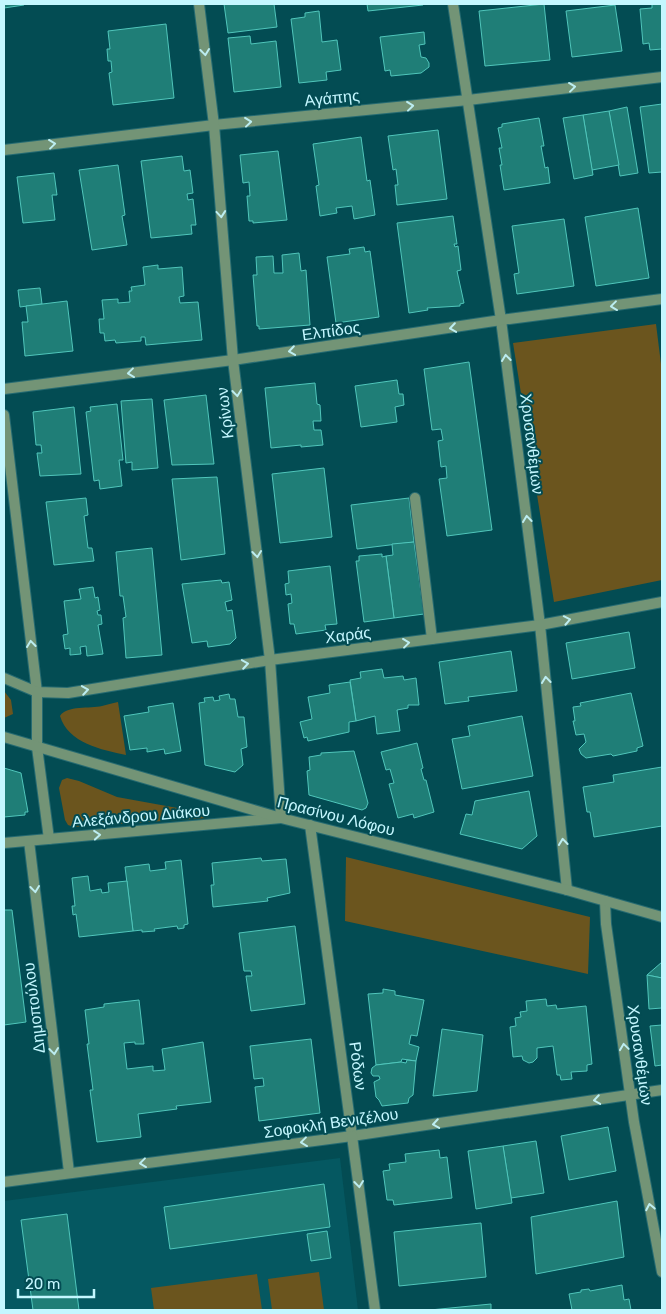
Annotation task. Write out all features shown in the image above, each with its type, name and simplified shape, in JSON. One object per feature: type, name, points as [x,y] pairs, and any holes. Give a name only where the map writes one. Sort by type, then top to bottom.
[{"type":"street","name":"Κρίνων","points":[[199,4],[214,125],[234,360],[270,660],[282,818]]},
{"type":"street","name":"Χρυσανθέμων","points":[[453,4],[501,320],[540,625],[568,890]]},
{"type":"street","name":"Αγάπης","points":[[4,150],[214,125],[468,100],[662,77]]},
{"type":"street","name":"Ελπίδος","points":[[4,389],[234,360],[501,320],[662,299]]},
{"type":"street","points":[[4,415],[36,692],[38,747],[49,839]]},
{"type":"street","points":[[415,498],[432,639]]},
{"type":"street","name":"Χαράς","points":[[36,692],[68,693],[270,660],[540,625],[662,602]]},
{"type":"street","points":[[4,678],[36,692]]},
{"type":"street","name":"Πρασίνου Λόφου","points":[[4,737],[282,818],[568,890],[662,917]]},
{"type":"street","name":"Αλεξάνδρου Διάκου","points":[[4,843],[282,818]]},
{"type":"street","name":"Ρόδων","points":[[310,825],[375,1310]]},
{"type":"street","name":"Δημοπούλου","points":[[30,841],[69,1172]]},
{"type":"street","name":"Χρυσανθέμων","points":[[605,901],[606,924],[630,1095],[662,1272]]},
{"type":"street","name":"Σοφοκλή Βενιζέλου","points":[[4,1182],[352,1136],[662,1090]]},
{"type":"shaded area","points":[[656,324],[662,372],[662,580],[554,602],[513,343]]},
{"type":"shaded area","points":[[4,691],[11,700],[13,714],[4,718]]},
{"type":"shaded area","points":[[118,702],[126,755],[97,748],[78,739],[70,733],[60,716],[68,710],[97,707]]},
{"type":"shaded area","points":[[67,778],[117,797],[209,815],[207,818],[74,827],[68,825],[65,820],[59,788],[62,780]]},
{"type":"shaded area","points":[[346,857],[590,917],[588,974],[345,921]]},
{"type":"shaded area","points":[[340,1158],[358,1310],[4,1310],[4,1201]]},
{"type":"shaded area","points":[[319,1272],[324,1310],[272,1310],[268,1279]]},
{"type":"shaded area","points":[[257,1274],[262,1310],[154,1310],[151,1288]]},
{"type":"building","points":[[4,4],[24,4],[24,5],[4,8]]},
{"type":"building","points":[[224,4],[274,4],[277,27],[228,33]]},
{"type":"building","points":[[367,4],[422,4],[423,5],[368,11]]},
{"type":"building","points":[[544,4],[550,60],[485,66],[479,11]]},
{"type":"building","points":[[652,4],[662,4],[662,49],[650,50],[649,43],[643,44],[640,9],[652,8]]},
{"type":"building","points":[[615,5],[622,51],[572,57],[566,11]]},
{"type":"building","points":[[319,11],[322,42],[337,40],[341,70],[326,72],[327,80],[299,83],[291,19],[305,17],[305,13]]},
{"type":"building","points":[[166,24],[174,98],[113,105],[109,73],[112,72],[111,61],[108,61],[107,49],[110,49],[108,31]]},
{"type":"building","points":[[424,32],[425,44],[419,45],[421,57],[426,58],[429,67],[421,73],[391,76],[390,70],[385,71],[380,37]]},
{"type":"building","points":[[250,36],[251,44],[276,41],[281,87],[234,92],[228,38]]},
{"type":"building","points":[[662,104],[662,172],[649,173],[640,107]]},
{"type":"building","points":[[627,107],[638,173],[620,176],[609,111]]},
{"type":"building","points":[[609,111],[619,165],[592,170],[583,115]]},
{"type":"building","points":[[583,115],[593,175],[574,179],[563,118]]},
{"type":"building","points":[[539,118],[544,146],[541,146],[545,168],[548,167],[550,183],[504,190],[499,148],[502,148],[498,128],[502,127],[502,124]]},
{"type":"building","points":[[438,130],[447,199],[397,205],[395,185],[398,185],[396,169],[393,170],[388,136]]},
{"type":"building","points":[[361,137],[367,181],[370,180],[375,215],[354,219],[352,206],[336,208],[337,213],[320,216],[316,186],[319,185],[313,144]]},
{"type":"building","points":[[278,151],[287,220],[253,223],[253,221],[249,221],[247,196],[250,196],[249,182],[243,183],[240,155]]},
{"type":"building","points":[[182,156],[184,171],[190,170],[193,193],[187,194],[188,200],[193,199],[196,225],[191,225],[192,234],[151,238],[141,161]]},
{"type":"building","points":[[118,165],[125,215],[122,216],[127,245],[92,250],[79,170]]},
{"type":"building","points":[[54,173],[57,195],[52,195],[55,220],[23,223],[17,177]]},
{"type":"building","points":[[638,208],[649,278],[596,286],[585,217]]},
{"type":"building","points":[[453,216],[457,244],[454,244],[455,247],[458,246],[461,270],[457,271],[464,303],[460,304],[460,306],[427,308],[428,310],[409,313],[397,223]]},
{"type":"building","points":[[564,219],[574,286],[517,294],[514,274],[519,273],[512,226]]},
{"type":"building","points":[[364,247],[365,252],[370,251],[379,317],[336,323],[327,257],[350,254],[349,249]]},
{"type":"building","points":[[299,253],[301,271],[306,270],[310,325],[259,329],[259,326],[257,326],[253,275],[257,275],[256,257],[273,256],[274,273],[283,273],[282,255]]},
{"type":"building","points":[[158,265],[158,269],[182,267],[184,296],[179,297],[180,303],[198,302],[202,340],[146,345],[145,337],[141,337],[141,341],[116,343],[115,340],[105,341],[104,333],[100,333],[99,319],[104,319],[102,300],[118,299],[118,303],[130,302],[129,291],[132,291],[131,287],[145,285],[143,267]]},
{"type":"building","points":[[40,288],[42,304],[20,307],[18,290]]},
{"type":"building","points":[[67,301],[73,351],[25,356],[22,322],[28,322],[26,306]]},
{"type":"building","points":[[469,362],[492,530],[447,536],[439,479],[447,478],[446,466],[441,467],[438,441],[443,440],[441,429],[432,430],[424,369]]},
{"type":"building","points":[[397,380],[399,394],[403,394],[404,405],[395,407],[397,422],[361,427],[355,386]]},
{"type":"building","points":[[315,383],[317,404],[320,405],[321,421],[313,421],[314,430],[321,430],[323,445],[271,448],[265,388]]},
{"type":"building","points":[[206,395],[214,464],[172,465],[164,400]]},
{"type":"building","points":[[152,399],[158,468],[132,470],[132,462],[126,463],[121,401]]},
{"type":"building","points":[[117,404],[123,460],[119,460],[122,486],[100,489],[99,480],[94,481],[86,412],[91,411],[90,407]]},
{"type":"building","points":[[74,407],[81,474],[40,476],[37,453],[42,453],[41,445],[36,445],[33,412]]},
{"type":"building","points":[[324,468],[332,537],[280,543],[272,474]]},
{"type":"building","points":[[217,477],[225,554],[181,560],[172,479]]},
{"type":"building","points":[[86,498],[88,515],[84,516],[88,548],[92,548],[94,561],[54,565],[46,502]]},
{"type":"building","points":[[409,498],[414,542],[357,549],[351,505]]},
{"type":"building","points":[[414,542],[424,614],[394,618],[386,556],[393,555],[392,544]]},
{"type":"building","points":[[152,548],[162,655],[126,658],[123,618],[126,617],[123,596],[120,596],[116,552]]},
{"type":"building","points":[[382,554],[382,557],[386,556],[394,618],[364,622],[356,561],[359,561],[359,556]]},
{"type":"building","points":[[330,566],[337,624],[325,625],[326,630],[296,634],[294,624],[290,624],[288,604],[292,603],[291,594],[286,595],[285,584],[289,583],[288,571]]},
{"type":"building","points":[[221,580],[222,583],[229,582],[232,600],[225,602],[227,611],[232,610],[236,638],[230,644],[208,647],[207,641],[192,643],[182,584]]},
{"type":"building","points":[[93,587],[95,598],[98,597],[100,610],[97,611],[98,615],[101,615],[102,624],[98,625],[103,654],[87,656],[86,646],[80,647],[81,654],[70,655],[70,648],[65,649],[63,635],[68,634],[64,601],[81,599],[79,589]]},
{"type":"building","points":[[629,632],[635,668],[572,679],[566,643]]},
{"type":"building","points":[[511,651],[517,691],[468,697],[469,701],[445,704],[439,662]]},
{"type":"building","points":[[382,669],[384,678],[403,676],[404,680],[416,678],[419,705],[408,705],[408,708],[397,710],[400,731],[377,734],[375,716],[356,721],[350,680],[361,678],[360,672]]},
{"type":"building","points":[[350,682],[356,721],[349,722],[349,732],[308,741],[307,737],[304,738],[300,722],[312,719],[308,697],[330,693],[329,685]]},
{"type":"building","points":[[631,693],[643,746],[637,748],[637,751],[613,756],[611,754],[586,758],[579,749],[586,742],[584,734],[576,735],[573,707],[581,706],[580,703]]},
{"type":"building","points":[[229,694],[230,699],[235,699],[238,717],[244,717],[247,747],[241,749],[243,765],[235,772],[205,765],[199,703],[205,702],[204,698],[213,697],[214,701],[220,700],[219,696]]},
{"type":"building","points":[[173,703],[181,751],[165,754],[164,749],[147,752],[147,748],[130,750],[124,716],[149,712],[148,707]]},
{"type":"building","points":[[522,716],[533,776],[462,789],[452,739],[470,736],[468,726]]},
{"type":"building","points":[[417,743],[423,768],[421,769],[424,780],[426,780],[434,812],[414,818],[413,814],[398,818],[389,784],[394,783],[390,769],[386,770],[381,752]]},
{"type":"building","points":[[354,751],[368,803],[366,808],[362,810],[309,795],[307,771],[310,770],[309,757],[321,755],[321,753]]},
{"type":"building","points":[[662,767],[662,826],[594,837],[583,787],[614,782],[613,775]]},
{"type":"building","points":[[4,768],[21,773],[28,812],[25,812],[25,815],[4,817]]},
{"type":"building","points":[[529,791],[537,836],[522,849],[460,834],[466,814],[472,815],[475,801]]},
{"type":"building","points":[[261,858],[262,861],[286,859],[290,893],[267,898],[268,901],[213,907],[212,863]]},
{"type":"building","points":[[181,860],[188,924],[184,925],[184,928],[178,929],[177,926],[154,929],[155,931],[133,931],[125,867],[149,864],[150,871],[166,869],[165,862]]},
{"type":"building","points":[[88,876],[90,891],[101,889],[102,893],[109,892],[108,883],[127,881],[133,931],[79,937],[76,914],[73,915],[72,906],[75,906],[72,878]]},
{"type":"building","points":[[4,910],[12,910],[26,1022],[4,1025]]},
{"type":"building","points":[[295,926],[305,1004],[251,1011],[246,976],[252,976],[251,971],[244,971],[239,933]]},
{"type":"building","points":[[662,962],[662,978],[647,975]]},
{"type":"building","points":[[647,975],[662,978],[662,1008],[649,1009]]},
{"type":"building","points":[[383,989],[395,991],[395,995],[424,1000],[417,1036],[411,1035],[409,1044],[419,1047],[416,1061],[402,1059],[401,1062],[376,1065],[368,994],[383,993]]},
{"type":"building","points":[[546,999],[547,1006],[556,1005],[557,1009],[586,1006],[592,1064],[587,1065],[587,1071],[571,1072],[572,1079],[561,1080],[560,1075],[557,1075],[553,1046],[537,1048],[537,1058],[533,1062],[529,1063],[523,1060],[522,1056],[513,1057],[510,1027],[516,1026],[515,1018],[521,1017],[520,1012],[527,1011],[526,1001]]},
{"type":"building","points":[[139,1000],[144,1044],[135,1044],[135,1042],[124,1043],[127,1069],[153,1066],[153,1071],[165,1070],[162,1049],[203,1042],[211,1102],[176,1106],[177,1109],[138,1114],[141,1137],[97,1142],[90,1090],[93,1090],[85,1010],[104,1007],[104,1004]]},
{"type":"building","points":[[662,1025],[662,1065],[655,1066],[650,1026]]},
{"type":"building","points":[[442,1029],[483,1035],[477,1091],[433,1096]]},
{"type":"building","points":[[311,1039],[320,1113],[259,1121],[255,1087],[264,1086],[263,1078],[254,1079],[250,1046]]},
{"type":"building","points":[[407,1060],[416,1061],[413,1095],[409,1098],[408,1103],[382,1106],[376,1097],[374,1082],[380,1079],[379,1076],[373,1076],[371,1073],[372,1068],[376,1065],[406,1063]]},
{"type":"building","points":[[608,1127],[616,1171],[569,1180],[561,1136]]},
{"type":"building","points":[[536,1141],[544,1193],[511,1198],[503,1146]]},
{"type":"building","points":[[503,1146],[512,1203],[476,1209],[468,1151]]},
{"type":"building","points":[[439,1150],[440,1158],[447,1157],[452,1198],[394,1205],[393,1200],[387,1200],[383,1171],[390,1170],[389,1164],[406,1162],[405,1154]]},
{"type":"building","points":[[324,1184],[330,1227],[170,1249],[164,1207]]},
{"type":"building","points":[[617,1201],[624,1257],[536,1274],[531,1217]]},
{"type":"building","points":[[67,1214],[79,1310],[33,1310],[21,1220]]},
{"type":"building","points":[[481,1223],[486,1277],[399,1286],[394,1232]]},
{"type":"building","points":[[327,1231],[331,1258],[311,1261],[307,1234]]},
{"type":"building","points":[[622,1285],[624,1300],[629,1299],[631,1310],[572,1310],[569,1294],[581,1292],[581,1290],[589,1289],[590,1291]]},
{"type":"building","points":[[491,1304],[491,1310],[430,1310]]}]
